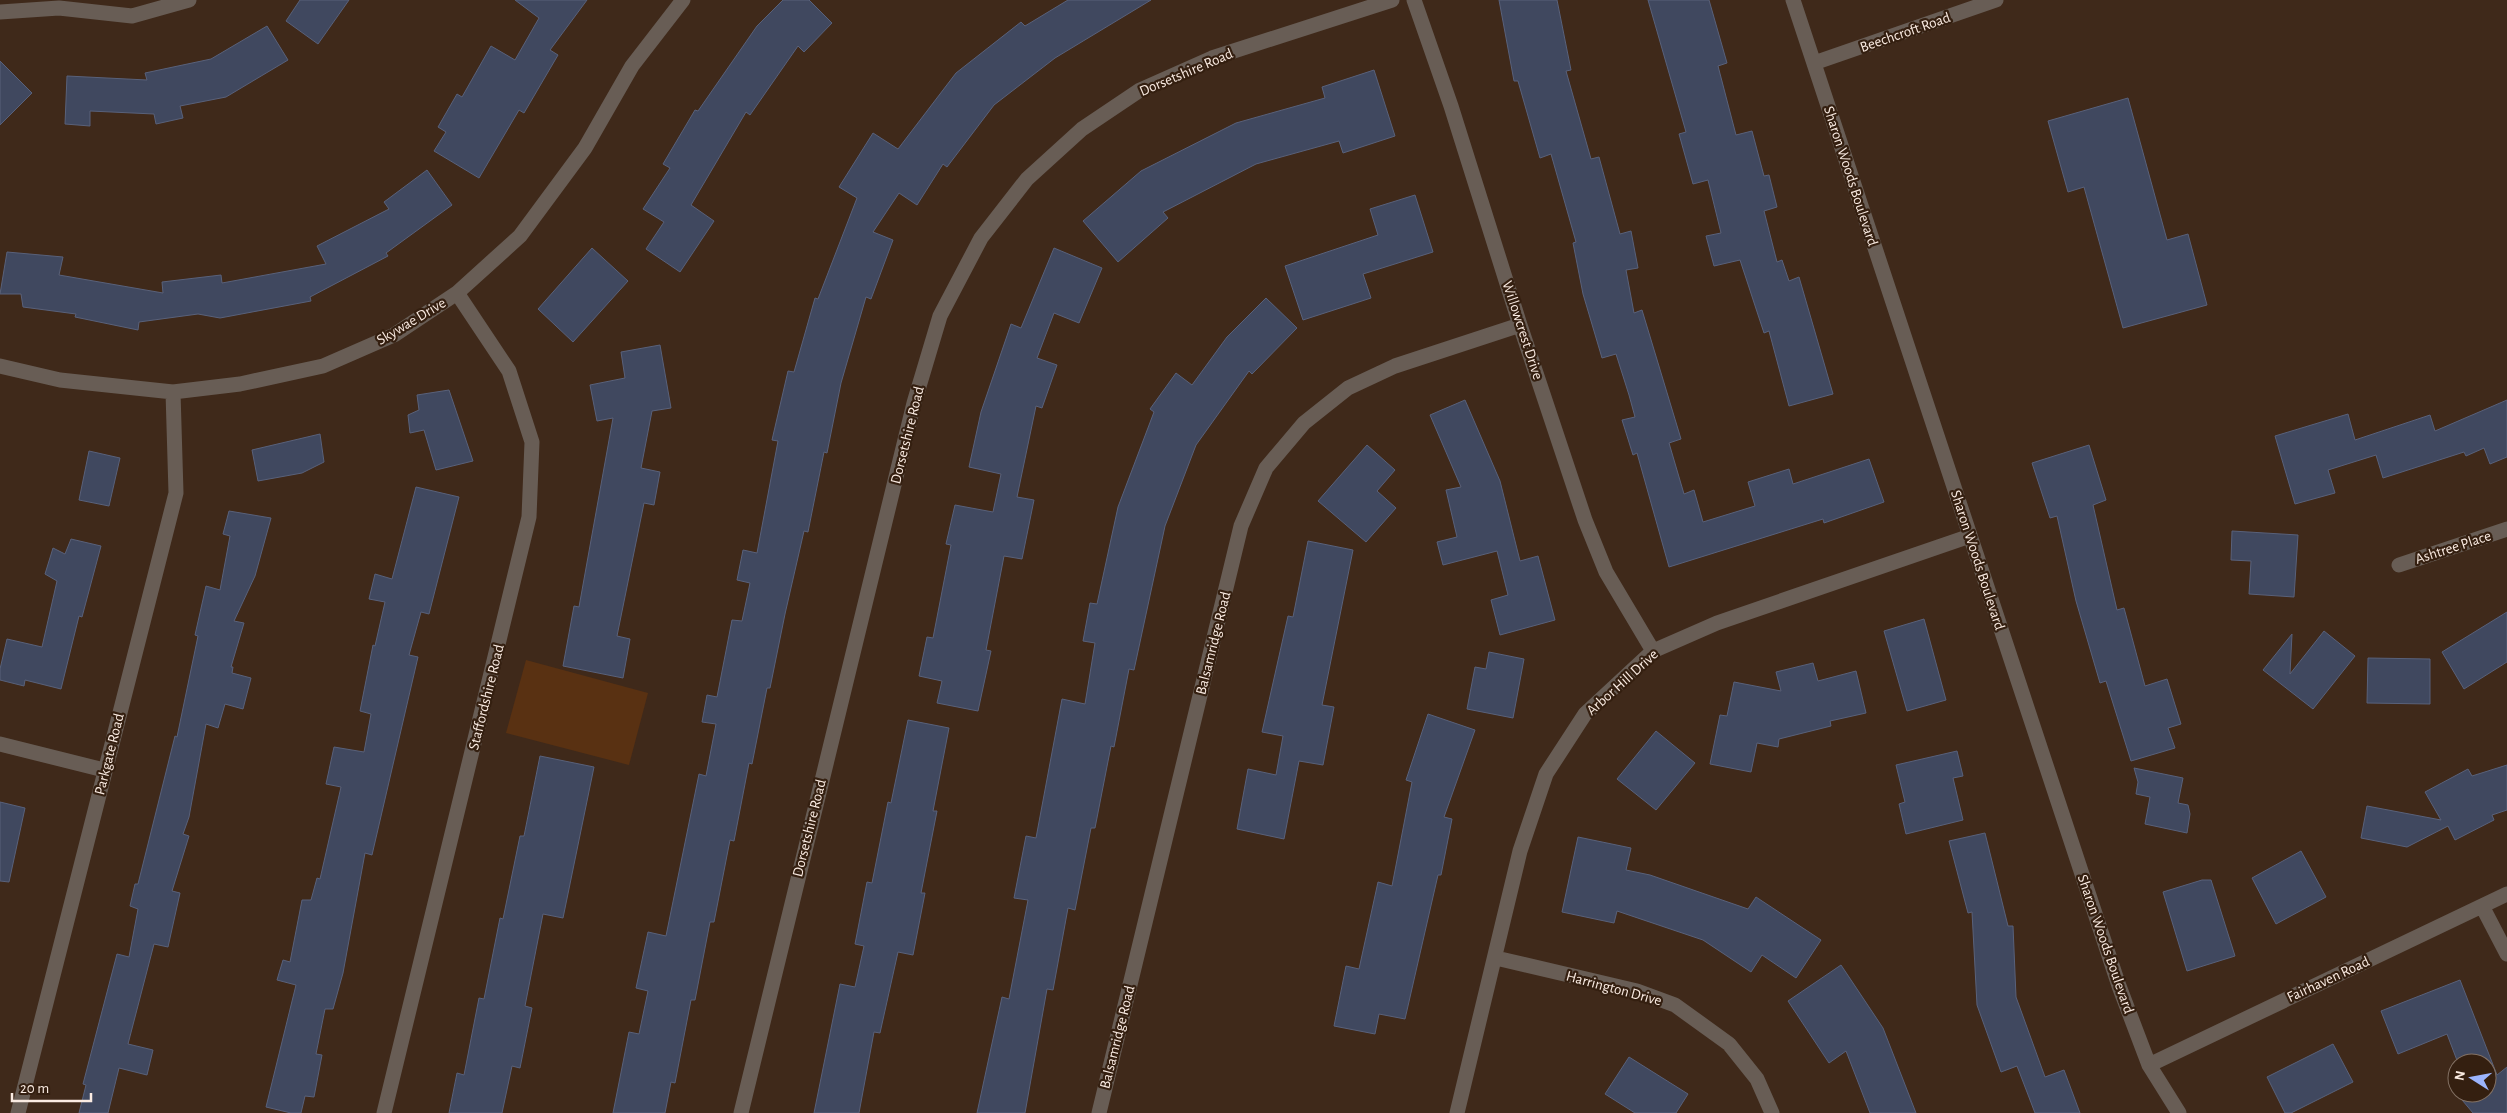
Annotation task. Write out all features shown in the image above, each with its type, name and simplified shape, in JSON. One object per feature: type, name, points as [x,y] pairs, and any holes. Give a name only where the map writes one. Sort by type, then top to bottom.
[{"type":"street","points":[[0,12],[60,8],[132,16],[189,0]]},
{"type":"street","name":"Skywae Drive","points":[[0,366],[60,380],[173,392],[240,384],[323,366],[394,335],[457,293],[520,236],[585,148],[632,66],[683,0]]},
{"type":"street","name":"Dorsetshire Road","points":[[741,1113],[914,403],[940,316],[981,238],[1027,179],[1082,129],[1140,90],[1212,58],[1392,0]]},
{"type":"street","name":"Willowcrest Drive","points":[[1414,0],[1451,106],[1520,325],[1585,520],[1606,572],[1653,651]]},
{"type":"street","name":"Sharon Woods Boulevard","points":[[1793,0],[2118,986],[2150,1064],[2179,1113]]},
{"type":"street","name":"Beechcroft Road","points":[[1814,63],[1996,0]]},
{"type":"street","name":"Staffordshire Road","points":[[384,1113],[530,517],[532,442],[510,370],[457,293]]},
{"type":"street","name":"Balsamridge Road","points":[[1099,1113],[1241,526],[1266,468],[1304,423],[1348,388],[1395,366],[1520,325]]},
{"type":"street","name":"Parkgate Road","points":[[18,1113],[176,493],[173,392]]},
{"type":"street","name":"Ashtree Place","points":[[2399,565],[2507,529]]},
{"type":"street","name":"Arbor Hill Drive","points":[[1457,1113],[1496,958],[1520,851],[1546,774],[1585,714],[1653,651],[1716,623],[1970,536]]},
{"type":"street","points":[[0,744],[104,770]]},
{"type":"street","name":"Fairhaven Road","points":[[2150,1064],[2507,894]]},
{"type":"street","points":[[2482,906],[2507,954]]},
{"type":"street","name":"Harrington Drive","points":[[1496,958],[1637,991],[1675,1005],[1729,1044],[1757,1079],[1772,1113]]},
{"type":"shaded area","points":[[526,660],[648,693],[629,765],[506,733]]},
{"type":"building","points":[[300,0],[349,0],[318,44],[286,21]]},
{"type":"building","points":[[515,0],[587,0],[550,50],[558,55],[524,113],[519,110],[479,178],[434,151],[446,132],[438,127],[457,94],[462,97],[491,46],[515,60],[539,18]]},
{"type":"building","points":[[783,0],[809,0],[832,23],[804,52],[798,46],[750,115],[746,112],[691,205],[714,221],[680,272],[646,249],[664,222],[643,209],[670,168],[663,164],[695,110],[698,111],[757,26]]},
{"type":"building","points":[[1068,0],[1151,0],[1055,58],[994,105],[947,167],[943,164],[917,205],[899,193],[873,232],[893,240],[871,299],[866,297],[841,383],[827,453],[824,452],[808,532],[804,531],[770,688],[767,688],[752,764],[749,763],[734,841],[730,840],[714,922],[710,922],[695,1000],[691,1000],[675,1083],[671,1082],[665,1113],[613,1113],[629,1032],[639,1034],[648,991],[636,988],[648,932],[666,936],[699,774],[706,776],[716,724],[702,722],[707,695],[717,697],[732,620],[742,621],[750,583],[737,580],[743,550],[757,553],[778,441],[772,440],[788,371],[794,372],[815,298],[818,299],[857,198],[839,187],[873,133],[898,149],[956,73],[1021,22],[1025,26]]},
{"type":"building","points":[[1499,0],[1557,0],[1571,70],[1566,71],[1591,159],[1599,157],[1620,234],[1631,231],[1638,268],[1626,270],[1634,313],[1642,310],[1681,439],[1669,443],[1684,494],[1694,490],[1703,522],[1755,506],[1748,482],[1789,469],[1793,484],[1869,459],[1884,502],[1824,523],[1823,519],[1669,567],[1637,453],[1633,455],[1622,420],[1635,417],[1629,395],[1616,354],[1602,358],[1583,294],[1573,243],[1576,242],[1551,154],[1540,158],[1518,81],[1514,81]]},
{"type":"building","points":[[1648,0],[1709,0],[1727,63],[1718,66],[1736,135],[1752,131],[1764,176],[1769,175],[1777,207],[1764,211],[1777,262],[1782,260],[1789,281],[1799,277],[1833,394],[1789,406],[1769,331],[1764,333],[1740,260],[1714,266],[1706,236],[1721,233],[1708,180],[1693,184],[1679,134],[1686,132]]},
{"type":"building","points":[[267,26],[288,60],[226,97],[180,106],[183,118],[156,124],[154,114],[90,111],[90,126],[65,124],[67,76],[147,80],[145,73],[211,59]]},
{"type":"building","points":[[0,61],[32,93],[0,125]]},
{"type":"building","points":[[1374,70],[1395,136],[1343,153],[1339,141],[1256,164],[1163,212],[1168,218],[1118,262],[1083,221],[1141,171],[1236,123],[1325,98],[1322,87]]},
{"type":"building","points":[[2128,98],[2167,240],[2188,234],[2207,305],[2123,328],[2084,187],[2068,192],[2048,121]]},
{"type":"building","points":[[427,170],[452,205],[386,253],[388,256],[310,297],[311,301],[220,318],[198,314],[139,322],[138,330],[75,317],[76,314],[23,307],[21,294],[0,294],[7,252],[63,257],[59,275],[163,293],[162,282],[221,275],[222,283],[326,264],[317,246],[389,209],[384,202]]},
{"type":"building","points":[[1415,195],[1433,252],[1363,274],[1371,298],[1303,320],[1285,266],[1378,235],[1370,209]]},
{"type":"building","points":[[592,248],[628,281],[573,342],[538,309]]},
{"type":"building","points":[[1054,248],[1102,268],[1079,323],[1054,313],[1037,358],[1057,365],[1042,408],[1036,406],[1017,497],[1034,500],[1022,559],[1004,556],[986,650],[991,651],[978,711],[937,703],[942,681],[919,676],[927,637],[933,638],[951,545],[946,544],[955,505],[993,512],[1001,474],[969,467],[981,412],[1011,324],[1021,328]]},
{"type":"building","points":[[1266,298],[1297,328],[1252,374],[1249,371],[1196,445],[1165,526],[1134,670],[1129,669],[1114,747],[1111,746],[1095,828],[1091,828],[1075,910],[1068,908],[1053,990],[1047,989],[1025,1113],[977,1113],[1002,997],[1009,999],[1028,900],[1014,898],[1026,836],[1036,838],[1062,699],[1085,704],[1095,643],[1083,641],[1090,603],[1097,604],[1118,507],[1154,412],[1150,409],[1176,373],[1192,385],[1227,337]]},
{"type":"building","points":[[660,345],[671,408],[652,411],[641,468],[660,472],[654,505],[644,503],[617,636],[630,639],[623,678],[563,666],[574,606],[579,607],[613,418],[597,421],[590,385],[625,378],[621,352]]},
{"type":"building","points":[[449,390],[473,461],[436,470],[424,430],[410,433],[408,415],[419,410],[417,395]]},
{"type":"building","points":[[1465,400],[1500,481],[1520,561],[1538,556],[1555,620],[1500,635],[1491,600],[1508,595],[1497,551],[1443,565],[1437,542],[1457,537],[1446,490],[1461,487],[1430,415]]},
{"type":"building","points":[[2507,400],[2507,457],[2490,464],[2484,448],[2466,456],[2464,452],[2383,478],[2376,455],[2328,470],[2335,493],[2295,504],[2275,436],[2348,414],[2355,440],[2430,415],[2435,431]]},
{"type":"building","points":[[320,434],[324,462],[302,473],[258,481],[252,450]]},
{"type":"building","points":[[1367,445],[1395,470],[1377,491],[1396,508],[1366,542],[1318,501]]},
{"type":"building","points":[[2089,445],[2106,500],[2093,505],[2117,610],[2124,608],[2145,686],[2167,679],[2181,724],[2168,728],[2175,748],[2131,761],[2106,681],[2100,683],[2076,601],[2057,516],[2050,518],[2032,463]]},
{"type":"building","points":[[89,451],[120,458],[109,506],[79,500]]},
{"type":"building","points":[[416,487],[459,497],[429,614],[421,612],[409,655],[418,657],[372,855],[365,853],[343,973],[333,1009],[325,1009],[316,1054],[322,1055],[314,1097],[305,1096],[301,1113],[291,1113],[266,1107],[296,985],[277,980],[283,960],[290,962],[302,900],[311,900],[317,878],[320,879],[341,787],[326,784],[334,747],[364,752],[371,714],[360,711],[373,645],[375,646],[385,602],[369,599],[375,574],[392,579]]},
{"type":"building","points":[[229,511],[271,518],[255,576],[234,621],[244,623],[231,667],[233,667],[232,673],[251,678],[243,709],[225,704],[218,728],[206,724],[189,817],[183,834],[189,836],[172,891],[180,893],[168,947],[154,944],[128,1044],[153,1050],[147,1075],[119,1068],[108,1113],[79,1113],[86,1085],[83,1084],[117,954],[129,957],[138,909],[130,906],[135,884],[138,884],[175,736],[177,737],[198,636],[195,635],[206,586],[220,590],[230,536],[223,534]]},
{"type":"building","points":[[2232,531],[2298,535],[2294,597],[2249,594],[2251,561],[2231,560]]},
{"type":"building","points":[[71,539],[101,546],[82,617],[79,616],[61,689],[25,680],[24,686],[0,680],[0,669],[7,639],[42,647],[57,581],[45,574],[53,548],[65,554]]},
{"type":"building","points":[[1308,541],[1353,550],[1322,705],[1334,707],[1323,765],[1299,761],[1284,839],[1237,829],[1248,769],[1276,775],[1283,736],[1262,732],[1288,616],[1293,617]]},
{"type":"building","points":[[2507,612],[2507,662],[2464,689],[2442,652]]},
{"type":"building","points":[[1924,619],[1946,700],[1907,711],[1884,631]]},
{"type":"building","points":[[2324,631],[2355,656],[2313,709],[2263,670],[2292,634],[2290,674]]},
{"type":"building","points":[[1489,652],[1524,659],[1513,718],[1467,709],[1475,667],[1486,669]]},
{"type":"building","points":[[2368,658],[2430,659],[2430,704],[2367,703]]},
{"type":"building","points":[[1813,663],[1818,681],[1856,671],[1866,713],[1830,721],[1831,726],[1779,739],[1778,747],[1757,743],[1751,772],[1710,764],[1720,715],[1727,716],[1734,682],[1781,691],[1776,672]]},
{"type":"building","points":[[1428,714],[1475,730],[1444,817],[1452,819],[1441,875],[1438,875],[1405,1019],[1379,1014],[1375,1034],[1334,1026],[1346,966],[1359,969],[1378,882],[1392,886],[1412,782],[1406,780]]},
{"type":"building","points":[[908,720],[949,728],[933,811],[937,811],[921,893],[925,893],[913,955],[898,952],[880,1033],[874,1032],[859,1113],[814,1113],[840,984],[855,987],[864,946],[855,944],[867,882],[872,883],[888,802],[891,803]]},
{"type":"building","points":[[1656,731],[1695,763],[1656,810],[1617,779]]},
{"type":"building","points":[[1957,751],[1963,776],[1953,778],[1963,820],[1906,834],[1899,804],[1905,802],[1896,765]]},
{"type":"building","points":[[540,756],[594,767],[563,918],[543,914],[525,1006],[532,1008],[520,1068],[512,1066],[502,1113],[449,1113],[457,1073],[464,1075],[479,998],[484,999],[500,918],[503,919],[520,836],[524,836]]},
{"type":"building","points":[[2507,765],[2507,810],[2492,815],[2494,820],[2455,840],[2448,826],[2407,847],[2361,838],[2367,806],[2441,820],[2425,792],[2468,769],[2472,776]]},
{"type":"building","points":[[2134,768],[2183,778],[2178,803],[2188,805],[2190,814],[2187,833],[2145,824],[2150,797],[2136,794],[2138,782]]},
{"type":"building","points":[[0,802],[25,808],[9,882],[0,881]]},
{"type":"building","points":[[1985,833],[2008,926],[2013,926],[2016,997],[2045,1077],[2064,1070],[2080,1113],[2035,1113],[2017,1066],[2001,1072],[1977,1005],[1972,912],[1968,913],[1949,841]]},
{"type":"building","points":[[1578,837],[1631,848],[1626,870],[1650,875],[1748,909],[1756,897],[1821,940],[1796,978],[1762,955],[1751,972],[1703,940],[1617,911],[1614,923],[1562,912]]},
{"type":"building","points":[[2301,851],[2326,897],[2276,924],[2252,878]]},
{"type":"building","points":[[2202,880],[2211,880],[2235,956],[2187,971],[2163,892]]},
{"type":"building","points":[[1841,965],[1883,1028],[1916,1113],[1870,1113],[1846,1051],[1829,1063],[1788,1001]]},
{"type":"building","points":[[2460,980],[2488,1053],[2454,1053],[2447,1034],[2398,1054],[2381,1011]]},
{"type":"building","points":[[2333,1044],[2353,1082],[2291,1113],[2285,1113],[2267,1077]]},
{"type":"building","points":[[1629,1057],[1688,1094],[1676,1113],[1635,1113],[1605,1094]]},
{"type":"building","points":[[2507,1067],[2507,1113],[2473,1113],[2465,1103],[2497,1103],[2497,1075]]}]
